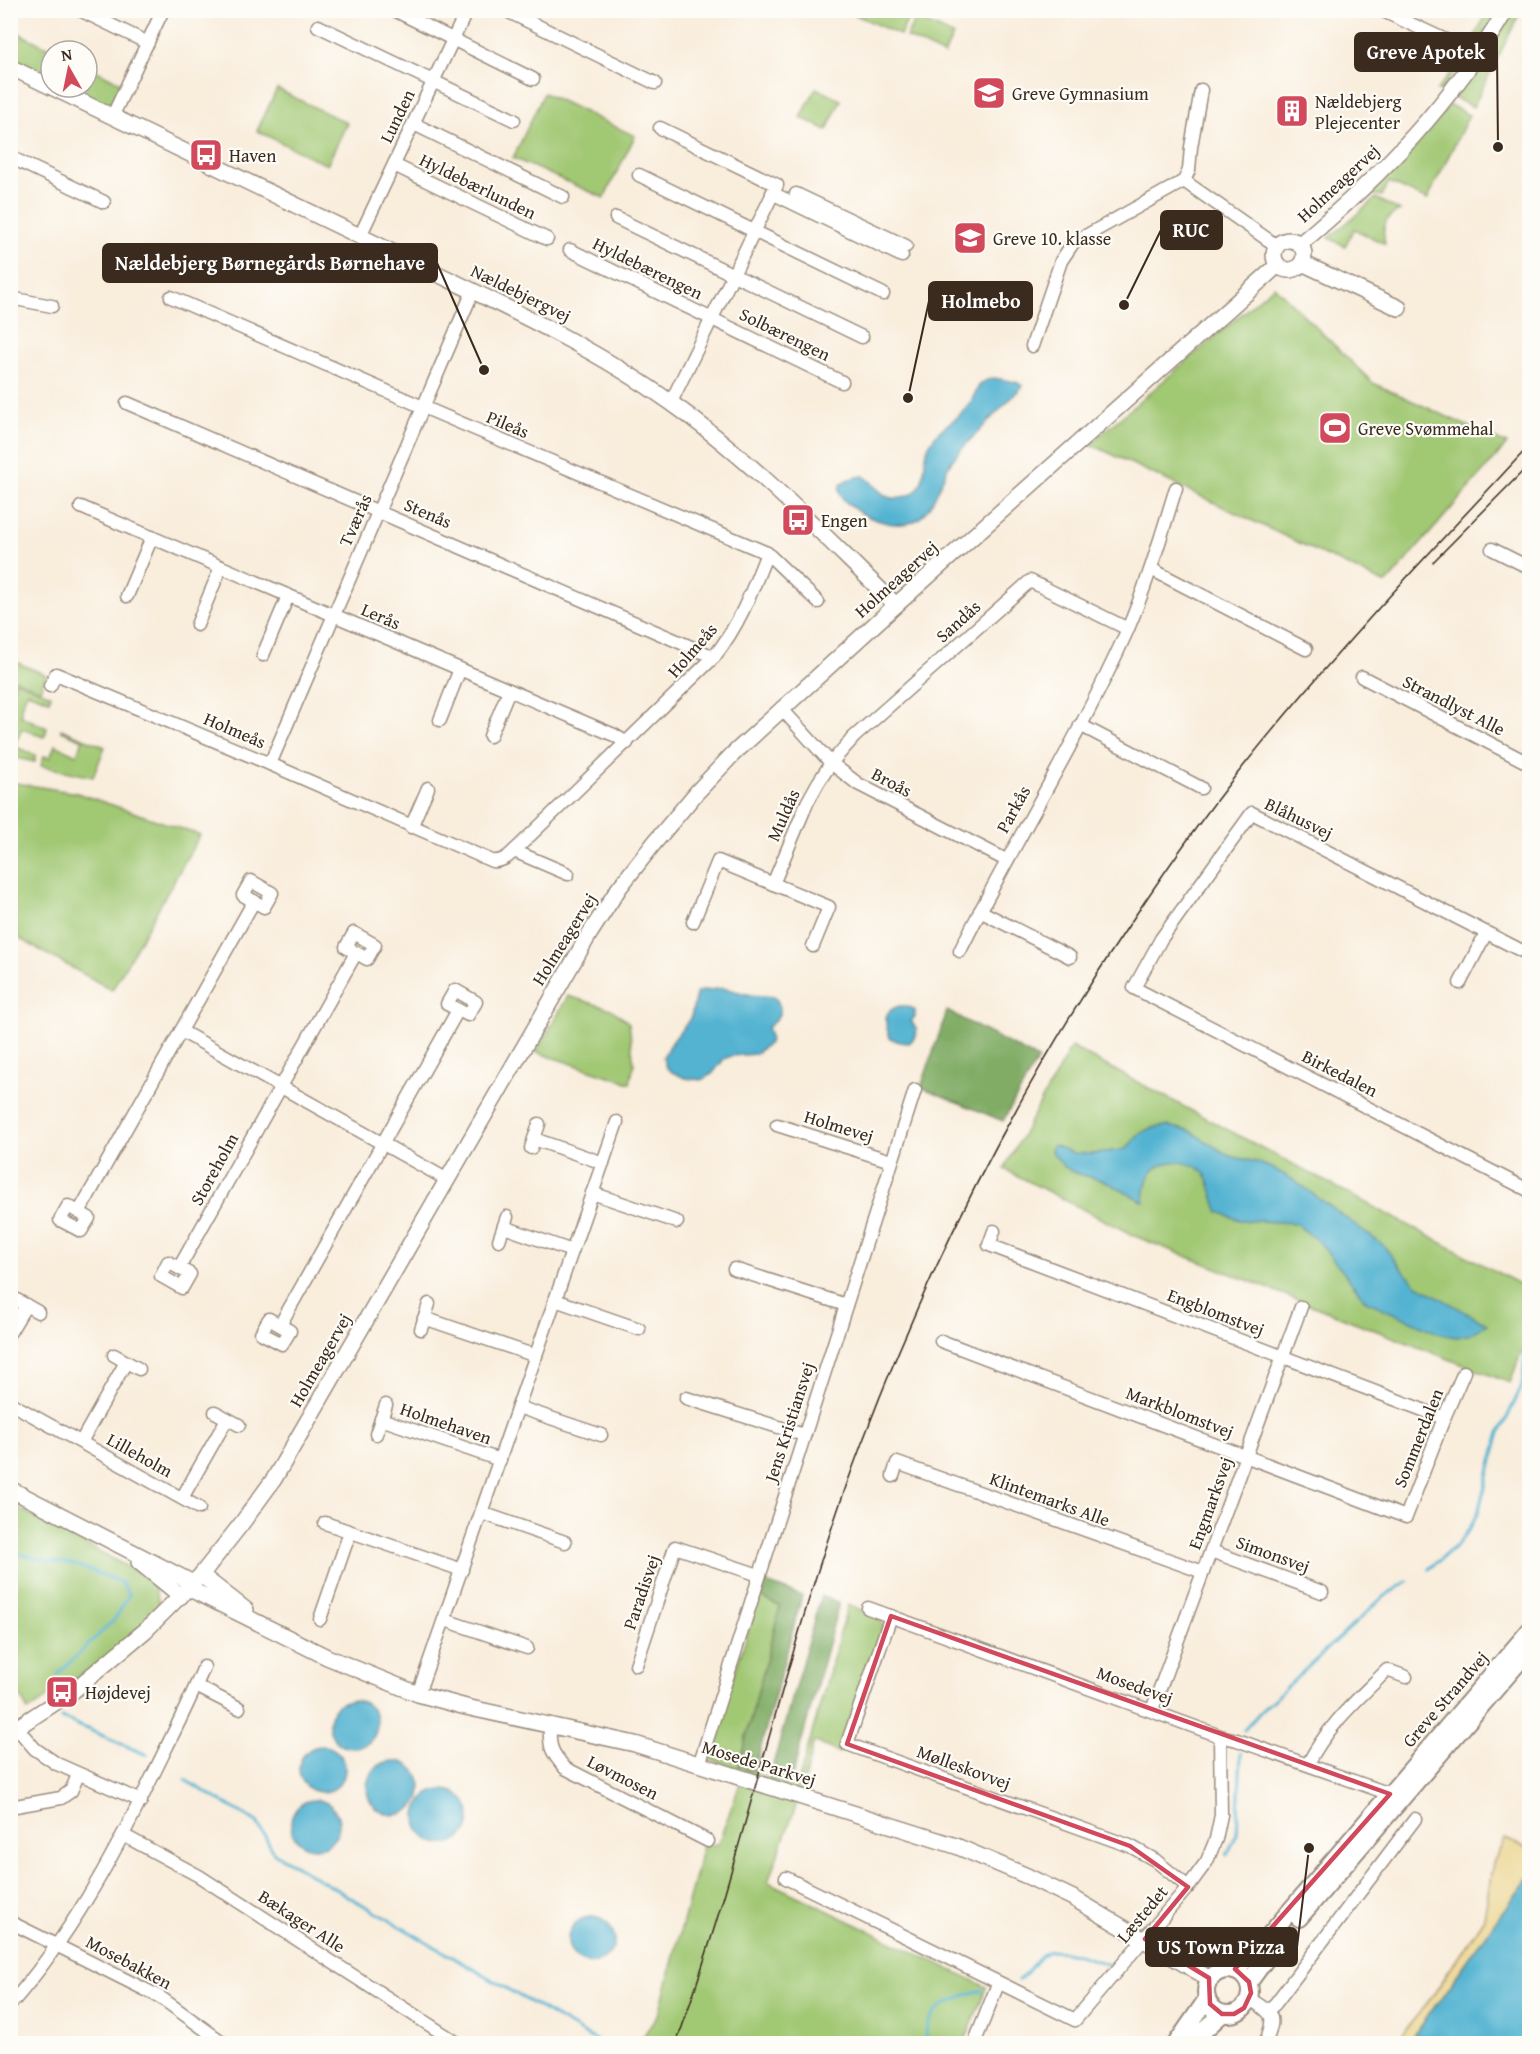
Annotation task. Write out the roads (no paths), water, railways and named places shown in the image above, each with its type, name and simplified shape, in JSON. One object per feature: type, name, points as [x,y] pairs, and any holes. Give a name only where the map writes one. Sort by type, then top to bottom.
[{"type":"main road","name":"Greve Strandvej","points":[[1396,1796],[1530,1630]]},
{"type":"main road","name":"Greve Strandvej","points":[[1396,1796],[1530,1649]]},
{"type":"main road","points":[[1234,1971],[1261,1945],[1396,1796]]},
{"type":"main road","points":[[1249,1990],[1240,1973],[1221,1971],[1210,1979],[1206,1992],[1207,1999],[1213,2008],[1222,2014],[1240,2012],[1271,1950],[1396,1796]]},
{"type":"main road","points":[[1176,2043],[1207,1999]]},
{"type":"main road","points":[[1189,2043],[1222,2014]]},
{"type":"street","points":[[80,10],[148,43]]},
{"type":"street","points":[[112,117],[163,10]]},
{"type":"street","points":[[393,10],[533,78]]},
{"type":"street","name":"Lunden","points":[[360,236],[467,10]]},
{"type":"street","points":[[505,10],[655,83]]},
{"type":"street","name":"Holmeagervej","points":[[1490,37],[1500,10]]},
{"type":"street","name":"Holmeagervej","points":[[1300,244],[1401,151],[1436,112],[1490,37],[1506,10]]},
{"type":"street","points":[[1388,12],[1454,44]]},
{"type":"street","points":[[318,26],[514,120]]},
{"type":"street","name":"Nældebjergvej","points":[[10,68],[572,340],[615,365],[671,402],[733,452],[896,605]]},
{"type":"street","points":[[1032,346],[1061,261],[1072,243],[1184,181],[1189,170],[1201,90]]},
{"type":"street","name":"Hyldebærlunden","points":[[414,124],[563,197]]},
{"type":"street","points":[[660,128],[774,189],[899,249],[796,194]]},
{"type":"street","points":[[10,156],[104,202]]},
{"type":"street","name":"Hyldebærlunden","points":[[394,165],[547,239]]},
{"type":"street","points":[[639,176],[883,294]]},
{"type":"street","points":[[1184,181],[1277,246]]},
{"type":"street","points":[[671,402],[774,189]]},
{"type":"street","name":"Hyldebærengen","points":[[616,218],[733,274]]},
{"type":"street","points":[[1291,240],[1300,244],[1304,253],[1302,263],[1294,270],[1278,266],[1274,256],[1277,246],[1291,240]]},
{"type":"street","name":"Hyldebærengen","points":[[570,250],[711,318]]},
{"type":"street","points":[[1302,263],[1399,308]]},
{"type":"street","name":"Holmeagervej","points":[[14,1730],[72,1691],[115,1658],[146,1630],[191,1586],[242,1523],[274,1479],[551,997],[620,888],[697,792],[782,708],[1278,266]]},
{"type":"street","name":"Solbærengen","points":[[733,274],[862,337]]},
{"type":"street","name":"Tværås","points":[[270,764],[472,291]]},
{"type":"street","name":"Pileås","points":[[171,297],[767,553],[818,602]]},
{"type":"street","points":[[10,298],[52,306]]},
{"type":"street","name":"Solbærengen","points":[[711,318],[842,382]]},
{"type":"street","name":"Stenås","points":[[127,403],[714,657]]},
{"type":"street","name":"Parkås","points":[[960,951],[1006,860],[1080,725],[1128,629],[1151,569],[1176,488]]},
{"type":"street","name":"Lerås","points":[[81,507],[614,735],[627,743]]},
{"type":"street","points":[[127,596],[152,537]]},
{"type":"street","points":[[1492,549],[1530,568]]},
{"type":"street","name":"Holmeås","points":[[50,686],[56,674],[492,861],[503,860],[714,657],[743,613],[767,553]]},
{"type":"street","points":[[197,625],[221,567]]},
{"type":"street","points":[[1151,569],[1306,649]]},
{"type":"street","name":"Sandås","points":[[831,763],[854,737],[1030,581],[1128,629]]},
{"type":"street","points":[[263,655],[288,596]]},
{"type":"street","points":[[440,720],[460,669]]},
{"type":"street","name":"Strandlyst Alle","points":[[1362,677],[1530,764]]},
{"type":"street","points":[[490,736],[509,690]]},
{"type":"street","name":"Broås","points":[[782,708],[831,763],[858,784],[1006,860]]},
{"type":"street","points":[[1080,725],[1201,788]]},
{"type":"street","name":"Muldås","points":[[773,884],[807,803],[831,763]]},
{"type":"street","points":[[411,827],[428,788]]},
{"type":"street","name":"Blåhusvej","points":[[1134,988],[1161,939],[1252,813],[1530,955]]},
{"type":"street","points":[[514,851],[568,874]]},
{"type":"street","points":[[693,922],[718,861],[829,907],[813,945]]},
{"type":"street","points":[[79,1212],[254,902]]},
{"type":"street","points":[[980,912],[1070,957]]},
{"type":"street","points":[[1460,983],[1486,933]]},
{"type":"street","name":"Storeholm","points":[[179,1268],[356,952]]},
{"type":"street","name":"Birkedalen","points":[[1134,988],[1530,1191]]},
{"type":"street","points":[[280,1325],[458,1010]]},
{"type":"street","points":[[181,1031],[446,1179]]},
{"type":"street","name":"Jens Kristiansvej","points":[[699,1765],[915,1090]]},
{"type":"street","name":"Holmehaven","points":[[418,1694],[617,1122]]},
{"type":"street","points":[[539,1124],[532,1144],[603,1163]]},
{"type":"street","name":"Holmevej","points":[[777,1125],[891,1161]]},
{"type":"street","points":[[592,1193],[677,1222]]},
{"type":"street","points":[[499,1240],[506,1222],[573,1251]]},
{"type":"street","name":"Engblomstvej","points":[[994,1232],[989,1245],[1444,1418]]},
{"type":"street","points":[[734,1269],[846,1305]]},
{"type":"street","points":[[555,1300],[639,1329]]},
{"type":"street","points":[[10,1332],[20,1302],[38,1312]]},
{"type":"street","points":[[429,1304],[423,1323],[536,1356]]},
{"type":"street","name":"Engmarksvej","points":[[1152,1710],[1301,1307]]},
{"type":"street","name":"Markblomstvej","points":[[941,1341],[1406,1517]]},
{"type":"street","points":[[114,1356],[139,1369]]},
{"type":"street","name":"Lilleholm","points":[[81,1442],[126,1362]]},
{"type":"street","name":"Sommerdalen","points":[[1406,1517],[1464,1372]]},
{"type":"street","points":[[686,1398],[804,1435]]},
{"type":"street","name":"Lilleholm","points":[[10,1402],[199,1508]]},
{"type":"street","name":"Holmehaven","points":[[376,1434],[386,1405]]},
{"type":"street","points":[[518,1407],[602,1435]]},
{"type":"street","name":"Lilleholm","points":[[182,1498],[221,1416],[239,1425]]},
{"type":"street","name":"Holmehaven","points":[[381,1419],[500,1460]]},
{"type":"street","name":"Klintemarks Alle","points":[[893,1476],[897,1463],[1203,1572]]},
{"type":"street","name":"Mosede Parkvej","points":[[10,1489],[191,1586],[224,1595],[278,1632],[327,1657],[418,1694],[466,1707],[635,1744],[956,1846],[1073,1898],[1210,1979]]},
{"type":"street","points":[[482,1513],[565,1542]]},
{"type":"street","points":[[326,1523],[462,1570]]},
{"type":"street","points":[[320,1619],[350,1532]]},
{"type":"street","name":"Paradisvej","points":[[636,1665],[675,1547],[759,1575]]},
{"type":"street","name":"Simonsvej","points":[[1211,1551],[1322,1592]]},
{"type":"street","name":"Mosedevej","points":[[868,1608],[1220,1736],[1308,1764],[1396,1796]]},
{"type":"street","name":"Mølleskovvej","points":[[891,1616],[847,1744],[1130,1846],[1155,1860],[1188,1887]]},
{"type":"street","points":[[445,1620],[527,1648]]},
{"type":"street","points":[[10,2005],[57,1945],[85,1902],[141,1800],[204,1667]]},
{"type":"street","points":[[1308,1764],[1317,1745],[1335,1722],[1387,1670],[1406,1677]]},
{"type":"street","points":[[196,1686],[239,1708]]},
{"type":"street","name":"Løvmosen","points":[[550,1724],[549,1743],[554,1755],[565,1768],[708,1841]]},
{"type":"street","points":[[14,1730],[35,1749],[57,1764],[78,1775],[141,1800]]},
{"type":"street","name":"Læstedet","points":[[786,1878],[1075,2020],[1188,1887],[1207,1860],[1216,1839],[1221,1815],[1220,1736]]},
{"type":"street","points":[[10,1807],[61,1798],[71,1791],[78,1775]]},
{"type":"street","points":[[1268,2010],[1275,2004],[1415,1819]]},
{"type":"street","name":"Bækager Alle","points":[[123,1835],[199,1876],[459,2043]]},
{"type":"street","name":"Mosebakken","points":[[10,1922],[160,1997],[225,2043]]},
{"type":"street","points":[[974,2043],[998,1984]]},
{"type":"street","points":[[1249,1990],[1268,2010],[1272,2020],[1271,2030],[1265,2043]]},
{"type":"water","points":[[994,378],[1016,382],[1023,386],[954,458],[929,507],[917,520],[895,524],[879,521],[850,506],[842,497],[840,488],[846,480],[864,476],[888,497],[900,498],[914,493],[922,481],[929,445],[943,428],[963,412],[979,385]]},
{"type":"water","points":[[723,988],[751,995],[775,997],[780,1011],[777,1018],[767,1028],[769,1043],[755,1054],[731,1056],[724,1059],[713,1073],[702,1080],[685,1078],[672,1072],[666,1067],[663,1057],[691,1017],[697,992]]},
{"type":"water","points":[[899,1006],[908,1006],[915,1010],[915,1017],[911,1021],[917,1030],[915,1037],[909,1043],[890,1038],[887,1028],[886,1019],[889,1011]]},
{"type":"water","points":[[1168,1126],[1190,1131],[1229,1156],[1257,1162],[1295,1181],[1383,1245],[1417,1285],[1487,1324],[1471,1334],[1457,1337],[1440,1334],[1366,1301],[1319,1242],[1295,1223],[1239,1220],[1219,1212],[1207,1177],[1202,1171],[1189,1164],[1173,1162],[1153,1171],[1147,1182],[1144,1202],[1105,1181],[1064,1167],[1051,1151],[1053,1145],[1073,1153],[1093,1154],[1126,1149],[1148,1129]]},
{"type":"water","points":[[353,1700],[370,1707],[377,1724],[370,1741],[353,1748],[336,1741],[329,1724],[336,1707]]},
{"type":"water","points":[[322,1746],[331,1747],[338,1753],[344,1760],[344,1778],[338,1785],[331,1791],[322,1792],[313,1791],[306,1785],[300,1778],[299,1769],[300,1760],[306,1753],[313,1747]]},
{"type":"water","points":[[389,1761],[399,1761],[409,1765],[417,1773],[421,1788],[417,1803],[409,1811],[399,1815],[389,1815],[379,1811],[371,1803],[367,1793],[367,1783],[371,1773],[379,1765]]},
{"type":"water","points":[[438,1790],[448,1790],[458,1794],[466,1802],[470,1817],[466,1832],[458,1840],[448,1844],[438,1844],[428,1840],[420,1832],[416,1822],[416,1812],[420,1802],[428,1794]]},
{"type":"water","points":[[315,1800],[332,1807],[339,1824],[332,1841],[315,1848],[298,1841],[291,1824],[298,1807]]},
{"type":"water","points":[[1529,1877],[1529,2043],[1409,2043],[1482,1940]]},
{"type":"water","points":[[591,1917],[607,1924],[614,1940],[607,1956],[591,1963],[575,1956],[568,1940],[575,1924]]},
{"type":"waterway","points":[[1429,1569],[1458,1544],[1470,1528],[1479,1509],[1499,1435],[1522,1386],[1525,1325],[1530,1318]]},
{"type":"waterway","points":[[10,1551],[46,1561],[73,1564],[121,1582],[129,1595],[115,1619],[58,1674]]},
{"type":"waterway","points":[[1244,1730],[1260,1712],[1383,1597],[1408,1581]]},
{"type":"waterway","points":[[62,1718],[147,1755]]},
{"type":"waterway","points":[[1227,1855],[1237,1834],[1241,1753]]},
{"type":"waterway","points":[[185,1780],[257,1822],[274,1853],[602,2044]]},
{"type":"waterway","points":[[1019,1980],[1042,1955],[1048,1952],[1064,1952],[1107,1964]]},
{"type":"waterway","points":[[926,2044],[929,2021],[942,2006],[982,1990]]},
{"type":"tram line","points":[[676,2044],[724,1894],[811,1592],[835,1517],[889,1374],[918,1306],[982,1173],[1017,1108],[1092,981],[1212,806],[1275,727],[1346,645],[1530,445]]},
{"type":"tram line","points":[[1433,562],[1530,464]]},
{"type":"place","name":"Greve Gymnasium","points":[[989,93]]},
{"type":"place","name":"Nældebjerg Plejecenter","points":[[1292,111]]},
{"type":"place","name":"Greve Apotek","points":[[1498,147]]},
{"type":"place","name":"Haven","points":[[206,155]]},
{"type":"place","name":"Greve 10. klasse","points":[[970,238]]},
{"type":"place","name":"RUC","points":[[1124,305]]},
{"type":"place","name":"Nældebjerg Børnegårds Børnehave","points":[[484,370]]},
{"type":"place","name":"Holmebo","points":[[908,398]]},
{"type":"place","name":"Greve Svømmehal","points":[[1335,428]]},
{"type":"place","name":"Engen","points":[[798,520]]},
{"type":"place","name":"Højdevej","points":[[62,1692]]},
{"type":"place","name":"US Town Pizza","points":[[1309,1848]]}]
